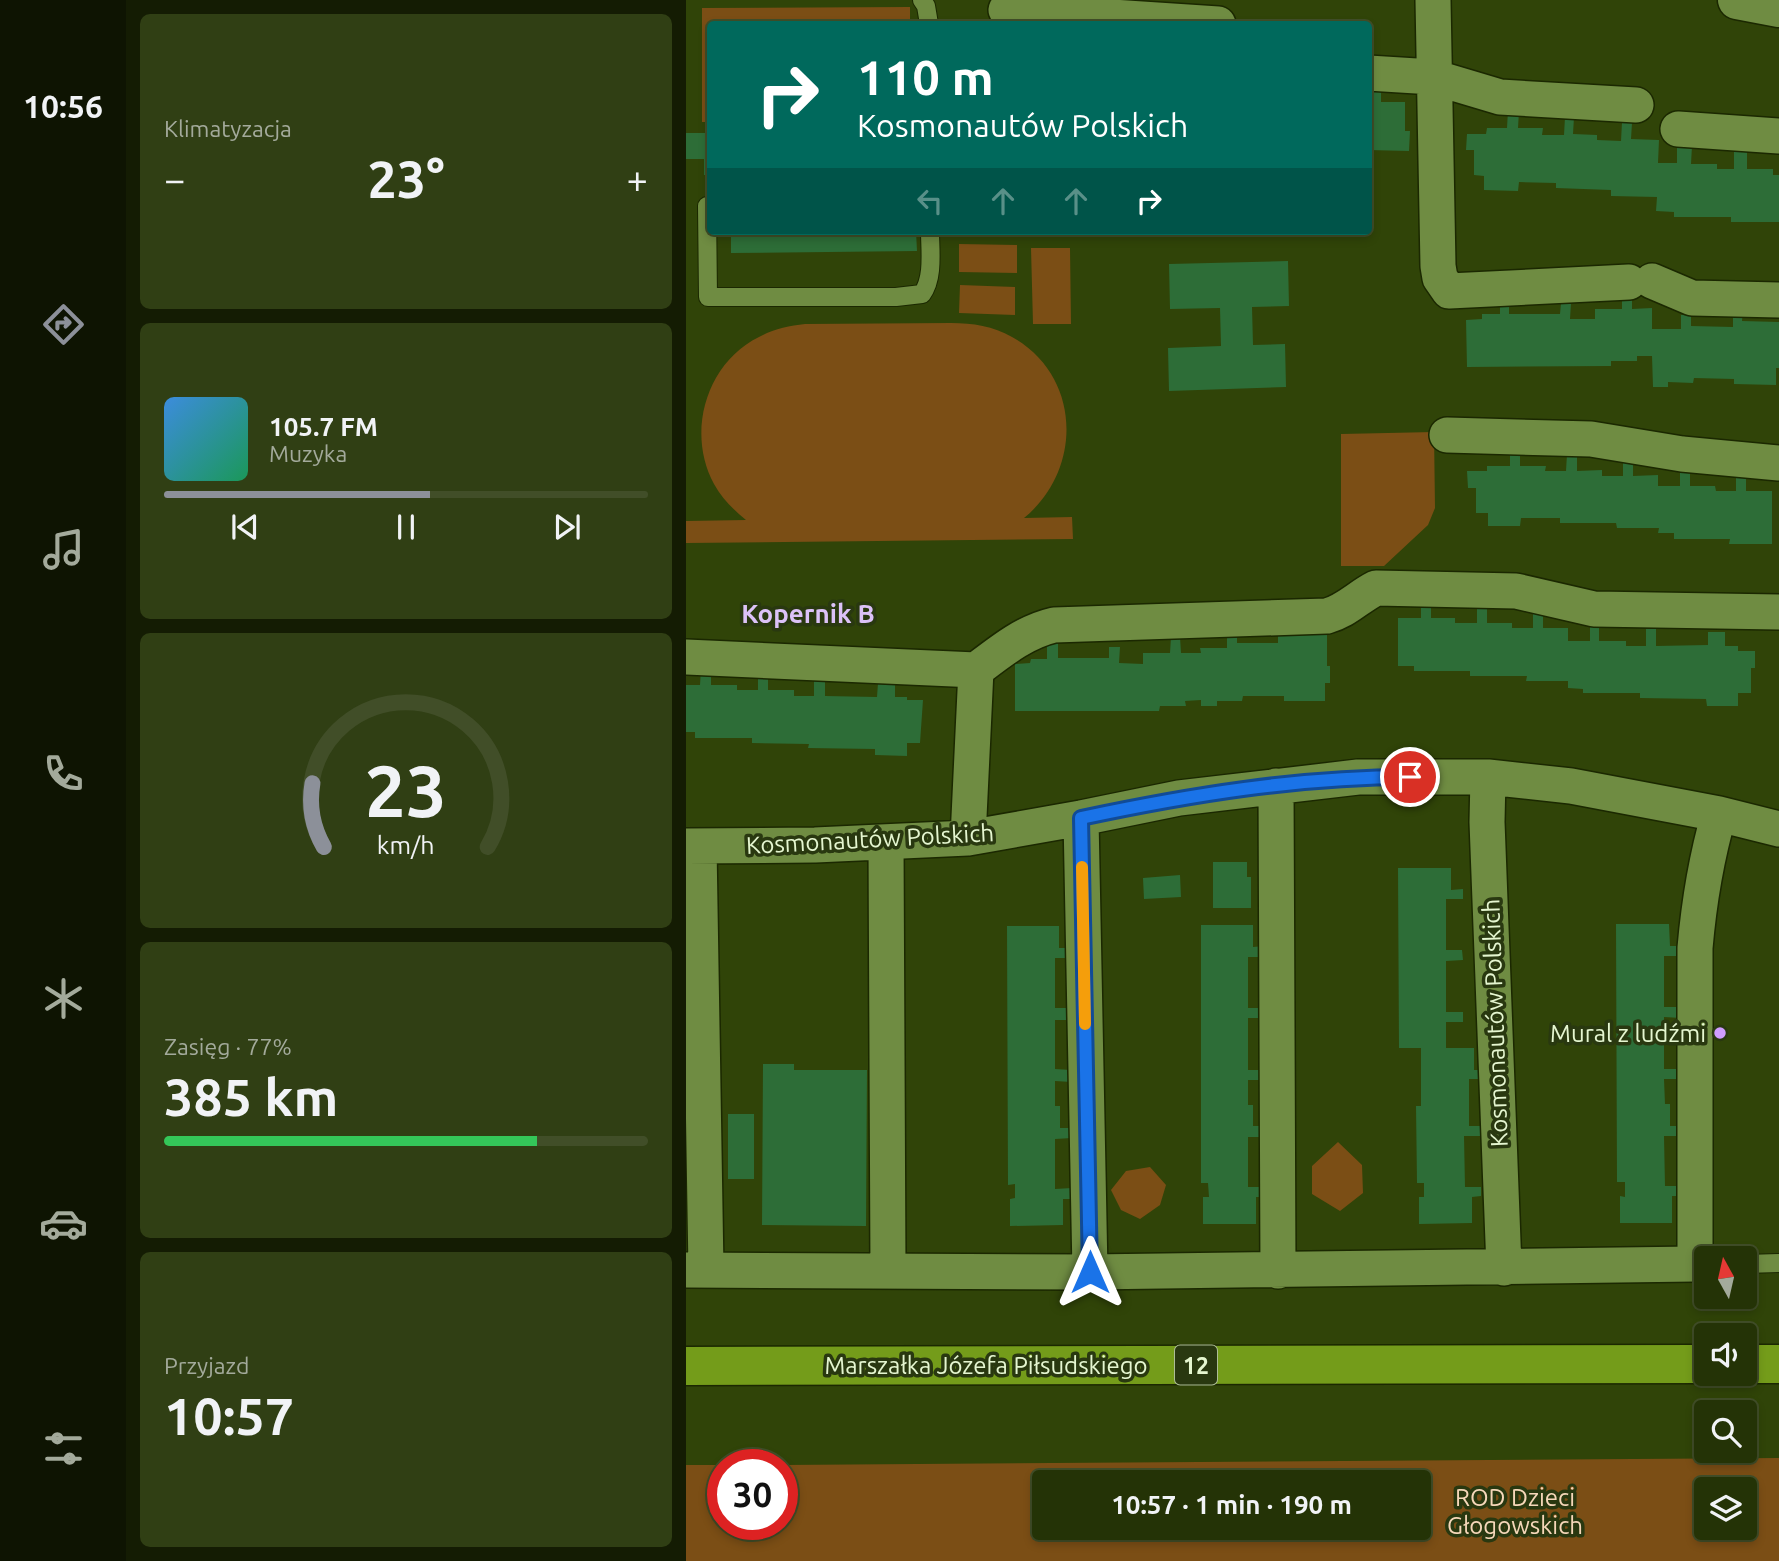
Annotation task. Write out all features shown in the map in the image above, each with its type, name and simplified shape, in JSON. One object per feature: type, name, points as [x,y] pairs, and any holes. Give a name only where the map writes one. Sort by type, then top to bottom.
[{"type":"main road","name":"Marszałka Józefa Piłsudskiego","points":[[686,1366],[1694,1364]]},
{"type":"main road","points":[[1757,1364],[1779,1364]]},
{"type":"street","points":[[1433,0],[1438,266],[1443,286],[1449,291],[1640,282],[1692,298],[1779,300]]},
{"type":"street","points":[[1737,0],[1779,8]]},
{"type":"street","points":[[1006,10],[1173,21]]},
{"type":"street","points":[[1372,73],[1433,77],[1500,97],[1636,105]]},
{"type":"street","points":[[1678,129],[1779,136]]},
{"type":"street","points":[[1447,435],[1591,439],[1682,454],[1779,463]]},
{"type":"street","points":[[686,657],[976,670],[1033,630],[1054,625],[1327,616],[1340,612],[1376,589],[1516,591],[1594,609],[1779,612]]},
{"type":"street","points":[[968,838],[976,670]]},
{"type":"street","name":"Kosmonautów Polskich","points":[[1694,1264],[1278,1271],[696,1270],[692,846],[968,838],[1179,798],[1358,777],[1488,777],[1571,786],[1719,814],[1779,829]]},
{"type":"street","name":"Kosmonautów Polskich","points":[[1488,777],[1487,822],[1504,1268]]},
{"type":"street","points":[[1276,786],[1278,1271]]},
{"type":"street","name":"Kosmonautów Polskich","points":[[1701,1246],[1695,948],[1703,878],[1719,814]]},
{"type":"street","points":[[1081,818],[1090,1272]]},
{"type":"street","points":[[886,842],[888,1271]]},
{"type":"lane","points":[[922,0],[928,21]]},
{"type":"lane","points":[[707,235],[708,298],[913,297],[922,294],[928,287],[930,235]]},
{"type":"lane","points":[[1757,1264],[1779,1263]]},
{"type":"green space","points":[[910,7],[910,21],[707,21],[707,122],[702,122],[702,8]]},
{"type":"green space","points":[[959,244],[1017,245],[1017,273],[959,272]]},
{"type":"green space","points":[[1031,248],[1070,248],[1071,324],[1033,324]]},
{"type":"green space","points":[[960,285],[1015,287],[1015,315],[959,313]]},
{"type":"green space","points":[[951,323],[983,326],[1005,333],[1035,354],[1052,375],[1062,399],[1066,424],[1065,450],[1057,475],[1043,498],[1024,518],[1072,517],[1073,539],[686,543],[686,521],[746,520],[728,504],[714,484],[702,443],[706,401],[714,381],[741,349],[770,332],[805,324]]},
{"type":"green space","points":[[1434,432],[1435,508],[1428,525],[1384,566],[1341,566],[1341,434]]},
{"type":"green space","points":[[1338,1142],[1362,1165],[1363,1193],[1340,1211],[1312,1194],[1312,1166]]},
{"type":"green space","points":[[1150,1167],[1166,1185],[1160,1205],[1140,1219],[1121,1210],[1111,1190],[1126,1171]]},
{"type":"green space","name":"ROD Dzieci Głogowskich","points":[[1757,1458],[1779,1458],[1779,1561],[686,1561],[686,1465],[707,1465],[707,1540],[798,1540],[798,1465],[1694,1459],[1694,1463],[1757,1463]]},
{"type":"building","points":[[1372,83],[1381,83],[1381,102],[1405,102],[1405,131],[1410,131],[1409,151],[1372,150]]},
{"type":"building","points":[[1508,110],[1519,111],[1518,128],[1543,128],[1542,135],[1564,135],[1565,117],[1574,117],[1573,134],[1597,135],[1597,140],[1621,141],[1622,122],[1632,123],[1631,139],[1659,140],[1658,163],[1677,163],[1677,146],[1692,146],[1691,164],[1717,164],[1717,169],[1734,169],[1734,152],[1747,152],[1747,169],[1773,169],[1773,175],[1779,175],[1779,222],[1731,222],[1731,217],[1674,217],[1674,212],[1656,211],[1657,197],[1611,196],[1611,190],[1556,188],[1556,183],[1519,182],[1518,191],[1484,190],[1484,176],[1474,175],[1474,150],[1466,150],[1467,134],[1486,134],[1487,128],[1507,128]]},
{"type":"building","points":[[686,133],[707,133],[707,175],[704,175],[704,159],[686,159]]},
{"type":"building","points":[[731,235],[916,235],[917,251],[731,253]]},
{"type":"building","points":[[1288,261],[1289,306],[1252,307],[1253,345],[1285,344],[1286,387],[1169,391],[1168,348],[1221,346],[1220,308],[1170,309],[1169,264]]},
{"type":"building","points":[[1622,292],[1632,292],[1632,309],[1652,308],[1652,329],[1681,329],[1681,315],[1691,315],[1691,326],[1733,327],[1733,310],[1743,310],[1742,321],[1779,322],[1779,368],[1776,368],[1776,385],[1734,384],[1734,379],[1694,378],[1693,383],[1668,382],[1668,387],[1653,387],[1652,356],[1637,356],[1637,361],[1611,361],[1611,366],[1467,367],[1466,320],[1482,319],[1482,314],[1500,314],[1500,298],[1509,298],[1509,314],[1560,314],[1561,303],[1571,303],[1570,319],[1595,319],[1595,309],[1622,309]]},
{"type":"building","points":[[1510,449],[1520,449],[1520,466],[1546,466],[1545,471],[1566,471],[1567,454],[1577,454],[1577,471],[1602,470],[1602,476],[1623,476],[1623,459],[1633,459],[1633,476],[1658,475],[1658,486],[1680,486],[1680,469],[1690,469],[1690,486],[1715,486],[1716,491],[1736,491],[1736,475],[1746,474],[1746,491],[1772,491],[1772,544],[1729,544],[1730,539],[1674,539],[1674,533],[1658,533],[1659,528],[1617,528],[1616,523],[1560,523],[1560,518],[1521,518],[1520,526],[1488,526],[1488,513],[1476,513],[1476,488],[1468,488],[1467,471],[1487,471],[1487,466],[1510,466]]},
{"type":"building","points":[[1421,602],[1431,602],[1431,618],[1455,618],[1455,623],[1477,623],[1477,607],[1487,607],[1487,623],[1512,623],[1512,628],[1533,628],[1533,611],[1543,611],[1543,628],[1568,628],[1568,641],[1590,641],[1590,625],[1599,624],[1599,641],[1626,641],[1626,646],[1646,646],[1646,629],[1656,629],[1656,646],[1708,645],[1708,632],[1725,632],[1725,646],[1738,646],[1738,651],[1755,651],[1755,668],[1751,668],[1751,693],[1738,693],[1738,706],[1707,706],[1706,699],[1640,698],[1640,693],[1583,693],[1583,689],[1568,688],[1568,681],[1526,681],[1527,676],[1470,676],[1470,671],[1414,671],[1414,666],[1398,666],[1398,618],[1421,618]]},
{"type":"building","points":[[1278,626],[1288,626],[1288,635],[1327,635],[1330,683],[1325,683],[1325,701],[1284,701],[1284,696],[1243,696],[1242,701],[1217,701],[1217,706],[1201,706],[1201,700],[1185,701],[1186,706],[1160,706],[1159,711],[1015,711],[1015,664],[1030,663],[1031,659],[1047,659],[1047,642],[1058,642],[1058,658],[1109,658],[1109,647],[1120,647],[1119,663],[1143,664],[1143,653],[1170,653],[1171,637],[1180,637],[1181,653],[1201,653],[1200,648],[1227,648],[1227,632],[1237,631],[1237,643],[1278,643]]},
{"type":"building","points":[[701,669],[711,669],[711,685],[737,685],[737,690],[758,690],[758,673],[768,674],[768,690],[794,690],[794,696],[814,696],[814,679],[825,678],[825,696],[877,697],[878,683],[895,683],[895,697],[923,700],[920,743],[907,743],[907,756],[875,755],[875,749],[808,748],[809,744],[752,743],[752,738],[695,738],[695,732],[686,732],[686,685],[700,685]]},
{"type":"building","points":[[1213,862],[1247,862],[1247,877],[1251,877],[1251,908],[1213,908]]},
{"type":"building","points":[[1398,868],[1451,868],[1451,890],[1463,889],[1463,899],[1446,899],[1446,950],[1462,950],[1463,960],[1446,961],[1446,1012],[1463,1012],[1463,1022],[1446,1022],[1446,1048],[1474,1048],[1474,1070],[1486,1070],[1486,1079],[1469,1079],[1469,1126],[1481,1126],[1481,1136],[1464,1136],[1465,1187],[1481,1187],[1481,1196],[1472,1197],[1472,1223],[1419,1224],[1419,1197],[1424,1197],[1424,1183],[1417,1183],[1416,1106],[1421,1106],[1421,1048],[1399,1048]]},
{"type":"building","points":[[1180,875],[1181,897],[1144,899],[1143,878]]},
{"type":"building","points":[[1616,924],[1669,924],[1670,946],[1681,946],[1681,956],[1664,956],[1664,1007],[1680,1007],[1681,1018],[1664,1017],[1664,1069],[1681,1069],[1681,1079],[1664,1079],[1665,1104],[1670,1104],[1670,1126],[1681,1126],[1681,1136],[1664,1136],[1665,1186],[1681,1186],[1681,1196],[1672,1196],[1672,1223],[1620,1223],[1620,1196],[1625,1197],[1625,1182],[1617,1182]]},
{"type":"building","points":[[1201,925],[1253,925],[1253,947],[1264,946],[1264,957],[1248,957],[1248,1008],[1264,1008],[1264,1018],[1248,1018],[1248,1070],[1264,1070],[1264,1080],[1248,1080],[1248,1105],[1253,1105],[1253,1126],[1264,1126],[1264,1137],[1248,1137],[1248,1187],[1265,1187],[1265,1197],[1256,1197],[1256,1224],[1203,1224],[1203,1197],[1209,1197],[1208,1183],[1201,1183]]},
{"type":"building","points":[[1007,926],[1059,926],[1059,948],[1071,948],[1071,958],[1055,958],[1055,1008],[1071,1008],[1071,1020],[1055,1020],[1055,1069],[1071,1070],[1071,1082],[1055,1081],[1055,1106],[1060,1106],[1060,1128],[1072,1128],[1072,1138],[1055,1139],[1055,1189],[1072,1188],[1072,1199],[1063,1199],[1063,1225],[1010,1226],[1010,1199],[1015,1198],[1015,1184],[1008,1185]]},
{"type":"building","points":[[763,1064],[794,1064],[794,1070],[867,1070],[866,1226],[762,1225]]},
{"type":"building","points":[[728,1114],[754,1114],[754,1179],[728,1179]]},
{"type":"slow traffic","points":[[1082,867],[1085,1024]]},
{"type":"place","name":"Mural z ludźmi","points":[[1720,1033]]},
{"type":"district","name":"Kopernik B","points":[[808,613]]},
{"type":"route","points":[[1090,1272],[1081,818],[1202,795],[1358,777],[1410,777]]}]
